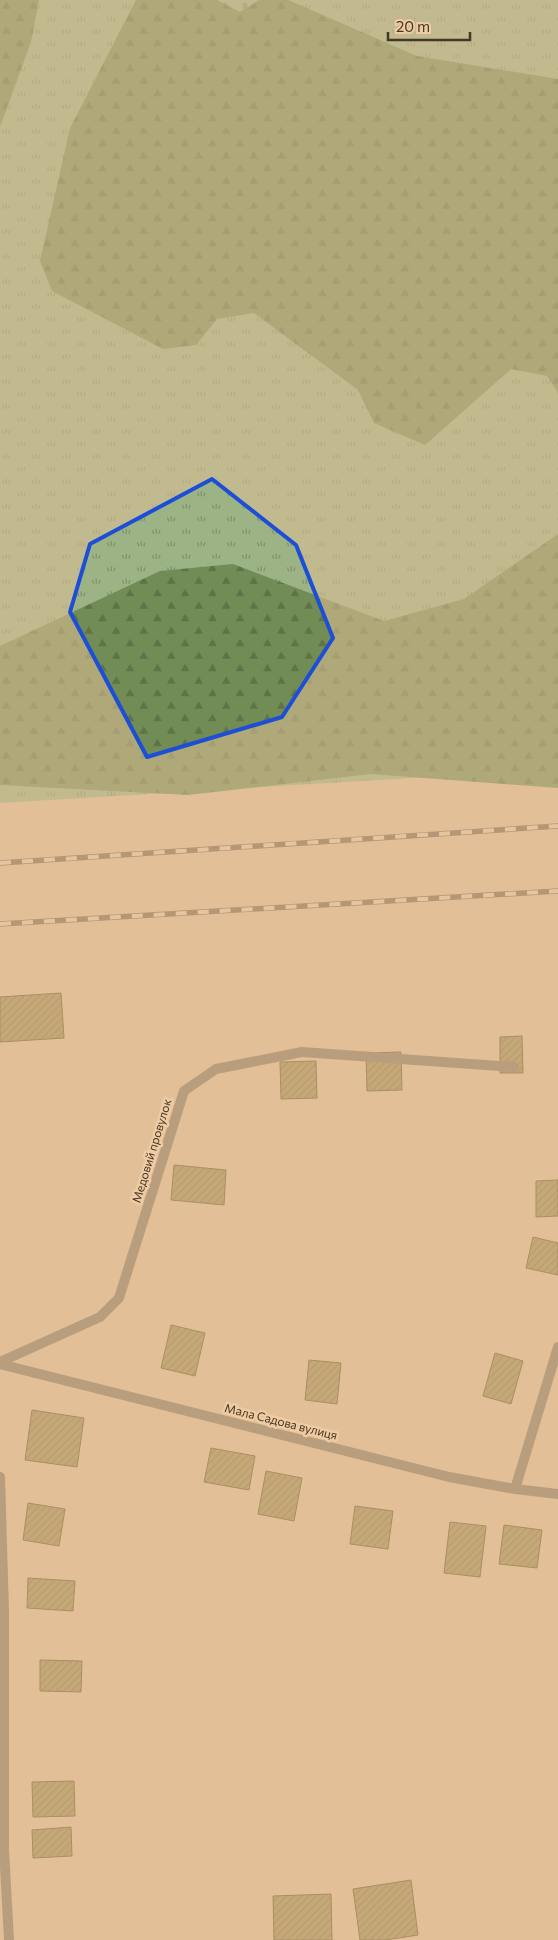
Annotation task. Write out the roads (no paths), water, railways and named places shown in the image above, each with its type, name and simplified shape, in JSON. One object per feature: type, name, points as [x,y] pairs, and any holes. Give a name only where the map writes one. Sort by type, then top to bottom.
[{"type":"street","name":"Медовий провулок","points":[[0,1363],[100,1316],[119,1298],[184,1091],[216,1069],[302,1052],[514,1067]]},
{"type":"street","points":[[515,1489],[558,1347]]},
{"type":"street","name":"Мала Садова вулиця","points":[[0,1363],[449,1477],[515,1489],[558,1494]]},
{"type":"street","points":[[0,1477],[4,1611],[4,1849],[9,1940]]},
{"type":"railway","points":[[0,863],[558,826]]},
{"type":"railway","points":[[0,924],[558,891]]}]
